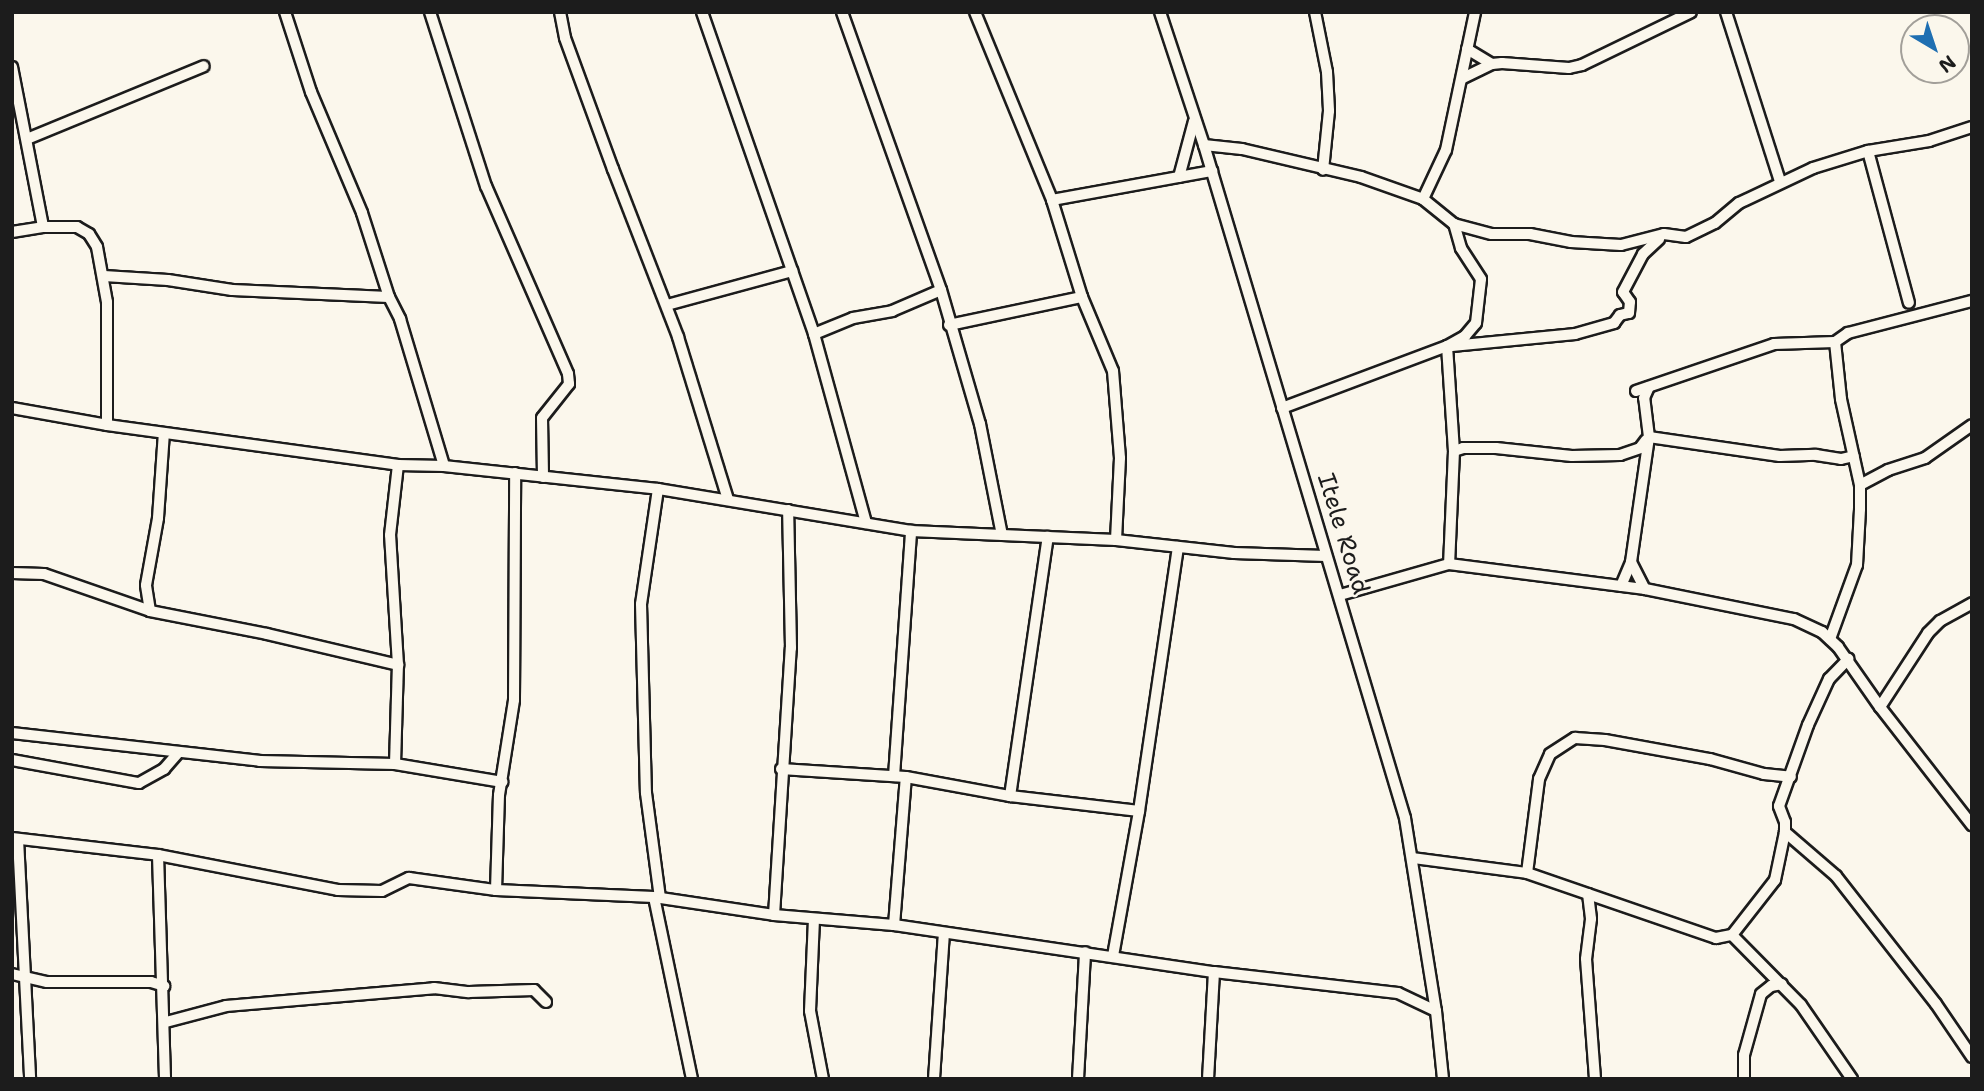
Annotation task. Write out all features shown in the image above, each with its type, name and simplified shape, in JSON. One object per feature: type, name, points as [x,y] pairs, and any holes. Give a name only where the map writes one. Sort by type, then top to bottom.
[{"type":"street","points":[[285,12],[311,92],[362,213],[389,297],[417,369],[444,466]]},
{"type":"street","points":[[430,12],[486,186],[568,374],[569,384],[542,418],[543,477]]},
{"type":"street","points":[[560,12],[565,37],[598,129],[667,305],[728,500]]},
{"type":"street","points":[[702,12],[814,334],[866,523]]},
{"type":"street","points":[[842,12],[941,290],[980,424],[1002,535]]},
{"type":"street","points":[[975,12],[1052,200],[1082,297],[1113,370],[1120,458],[1116,540]]},
{"type":"street","name":"Itele Road","points":[[1160,12],[1204,145],[1405,818],[1436,1011],[1443,1079]]},
{"type":"street","points":[[1315,12],[1327,72],[1329,111],[1323,170]]},
{"type":"street","points":[[1423,199],[1446,150],[1475,12]]},
{"type":"street","points":[[1467,49],[1492,64],[1569,68],[1581,65],[1690,12]]},
{"type":"street","points":[[1726,12],[1746,66],[1780,181]]},
{"type":"street","points":[[1463,78],[1492,64]]},
{"type":"street","points":[[27,139],[204,66]]},
{"type":"street","points":[[12,67],[43,227]]},
{"type":"street","points":[[1179,177],[1194,121]]},
{"type":"street","points":[[1204,145],[1242,149],[1361,177],[1423,199],[1454,224],[1501,235],[1530,234],[1598,245],[1632,243],[1664,234],[1686,237],[1714,223],[1739,203],[1780,181],[1868,151],[1929,141],[1972,127]]},
{"type":"street","points":[[1868,151],[1909,303]]},
{"type":"street","points":[[1052,200],[1212,172]]},
{"type":"street","points":[[1282,408],[1447,346],[1465,336],[1476,323],[1481,279],[1461,248],[1454,224]]},
{"type":"street","points":[[12,232],[43,227],[77,227],[89,234],[97,247],[107,302],[107,425]]},
{"type":"street","points":[[1447,346],[1575,334],[1614,323],[1620,315],[1629,313],[1630,302],[1623,292],[1626,283],[1643,254],[1664,234]]},
{"type":"street","points":[[667,305],[792,271]]},
{"type":"street","points":[[104,276],[168,280],[232,290],[389,297]]},
{"type":"street","points":[[814,334],[853,318],[892,311],[941,290]]},
{"type":"street","points":[[949,325],[1082,297]]},
{"type":"street","points":[[1636,391],[1774,344],[1835,342],[1848,333],[1972,301]]},
{"type":"street","points":[[1830,639],[1857,565],[1860,485],[1841,399],[1835,342]]},
{"type":"street","points":[[1447,346],[1454,452],[1449,564]]},
{"type":"street","points":[[1621,586],[1631,562],[1649,437],[1644,398],[1649,387]]},
{"type":"street","points":[[12,408],[107,425],[398,465],[444,466],[658,489],[911,531],[1116,540],[1234,553],[1326,556]]},
{"type":"street","points":[[1860,485],[1935,453],[1972,425]]},
{"type":"street","points":[[149,611],[146,585],[158,517],[164,433]]},
{"type":"street","points":[[1454,452],[1463,448],[1496,448],[1572,456],[1620,455],[1640,448],[1649,437]]},
{"type":"street","points":[[1649,437],[1780,456],[1816,454],[1841,459],[1854,456]]},
{"type":"street","points":[[396,764],[398,665],[390,536],[398,465]]},
{"type":"street","points":[[496,890],[502,782],[514,700],[516,473]]},
{"type":"street","points":[[658,489],[641,604],[646,793],[657,898],[692,1079]]},
{"type":"street","points":[[774,915],[781,769],[792,648],[788,510]]},
{"type":"street","points":[[894,776],[911,531]]},
{"type":"street","points":[[1010,796],[1048,537]]},
{"type":"street","points":[[1113,956],[1139,811],[1178,547]]},
{"type":"street","points":[[1631,562],[1645,589]]},
{"type":"street","points":[[1340,595],[1449,564],[1645,589],[1780,615],[1809,625],[1830,639],[1848,659],[1880,707],[1972,825]]},
{"type":"street","points":[[12,573],[44,574],[149,611],[267,634],[398,665]]},
{"type":"street","points":[[1880,707],[1928,633],[1941,621],[1972,603]]},
{"type":"street","points":[[1413,858],[1527,873],[1716,938],[1732,935],[1775,880],[1785,832],[1785,822],[1779,806],[1808,725],[1829,679],[1848,659]]},
{"type":"street","points":[[12,733],[122,744],[177,754],[260,761],[396,764],[502,782]]},
{"type":"street","points":[[1527,873],[1539,779],[1549,754],[1575,738],[1605,740],[1710,759],[1765,774],[1791,777]]},
{"type":"street","points":[[12,760],[139,783],[164,769],[177,754]]},
{"type":"street","points":[[781,769],[906,777],[1010,796],[1139,811]]},
{"type":"street","points":[[894,925],[906,777]]},
{"type":"street","points":[[1785,832],[1836,876],[1936,1004],[1972,1057]]},
{"type":"street","points":[[30,1079],[26,976],[15,839],[158,855],[338,890],[382,891],[409,878],[496,890],[657,898],[774,915],[894,925],[1214,972],[1398,993],[1436,1011]]},
{"type":"street","points":[[158,855],[166,1079]]},
{"type":"street","points":[[1588,894],[1591,919],[1586,959],[1595,1079]]},
{"type":"street","points":[[814,919],[810,1011],[823,1079]]},
{"type":"street","points":[[934,1079],[944,933]]},
{"type":"street","points":[[1732,935],[1801,1005],[1852,1079]]},
{"type":"street","points":[[1078,1079],[1084,952]]},
{"type":"street","points":[[1208,1079],[1214,972]]},
{"type":"street","points":[[12,974],[47,982],[151,982],[164,986]]},
{"type":"street","points":[[1744,1079],[1744,1055],[1761,994],[1771,986],[1782,984]]},
{"type":"street","points":[[166,1022],[226,1006],[435,988],[469,992],[534,990],[546,1002]]}]
